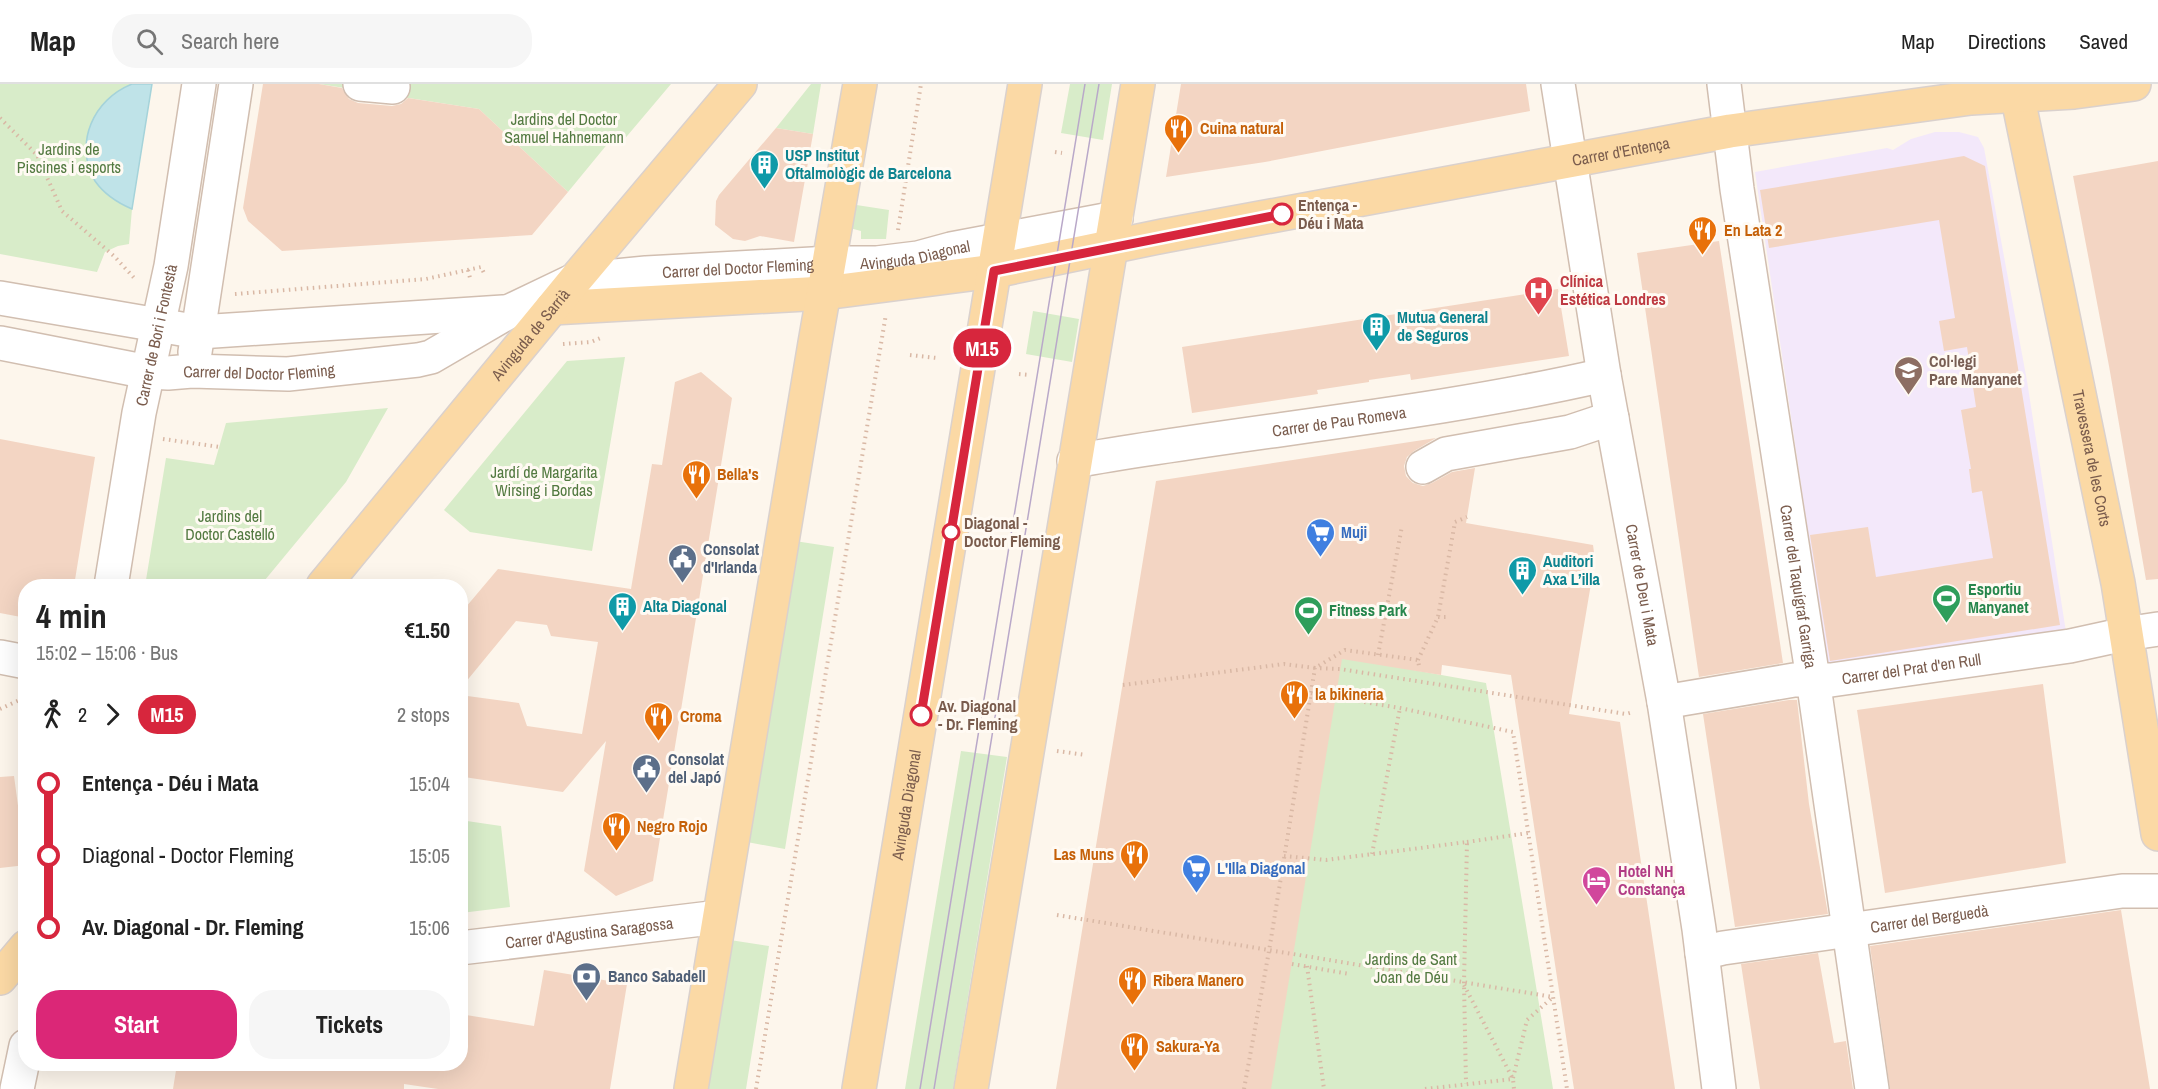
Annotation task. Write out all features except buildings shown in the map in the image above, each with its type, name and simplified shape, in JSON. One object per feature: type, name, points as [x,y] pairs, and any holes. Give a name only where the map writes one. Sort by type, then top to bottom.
[{"type":"main road","name":"Avinguda de Sarrià","points":[[328,579],[740,84]]},
{"type":"main road","points":[[691,1089],[860,84]]},
{"type":"main road","name":"Avinguda Diagonal","points":[[860,1089],[1025,84]]},
{"type":"main road","points":[[971,1089],[1138,84]]},
{"type":"main road","name":"Carrer d'Entença","points":[[1114,233],[1569,160],[1730,131],[2016,90],[2074,92],[2134,84]]},
{"type":"main road","name":"Travessera de les Corts","points":[[2016,90],[2118,583],[2158,834]]},
{"type":"main road","name":"Avinguda Diagonal","points":[[827,278],[997,255],[1114,233]]},
{"type":"main road","name":"Carrer del Doctor Fleming","points":[[552,308],[827,278]]},
{"type":"main road","points":[[0,978],[18,956]]},
{"type":"street","name":"Carrer de Bori i Fontestà","points":[[112,579],[135,435],[171,266],[199,84]]},
{"type":"street","points":[[192,371],[236,84]]},
{"type":"street","points":[[360,84],[393,87]]},
{"type":"street","name":"Carrer de Deu i Mata","points":[[1558,84],[1604,375],[1623,472],[1648,707],[1702,953],[1719,1089]]},
{"type":"street","name":"Carrer del Taquígraf Garriga","points":[[1724,84],[1737,189],[1813,680],[1872,1089]]},
{"type":"street","name":"Carrer del Doctor Fleming","points":[[0,343],[148,372],[288,374],[430,357],[510,311],[575,280],[646,273],[827,278]]},
{"type":"street","name":"Carrer del Doctor Fleming","points":[[0,298],[199,332],[552,308]]},
{"type":"street","name":"Carrer de Pau Romeva","points":[[1074,461],[1436,407],[1604,375]]},
{"type":"street","points":[[1423,467],[1446,454],[1570,432],[1612,417]]},
{"type":"street","name":"Carrer del Prat d'en Rull","points":[[1648,707],[1794,680],[1831,680],[2070,646],[2158,629]]},
{"type":"street","points":[[0,657],[18,661]]},
{"type":"street","name":"Carrer del Berguedà","points":[[1702,953],[1723,948],[2122,891],[2158,891]]},
{"type":"street","name":"Carrer d'Agustina Saragossa","points":[[468,947],[719,917]]},
{"type":"street","points":[[17,1089],[21,1071]]},
{"type":"path","name":"Avinguda Diagonal","points":[[898,232],[921,84]]},
{"type":"path","points":[[0,118],[37,155],[62,211],[114,256],[136,280]]},
{"type":"path","points":[[1055,152],[1062,153]]},
{"type":"path","points":[[234,294],[426,279],[481,267],[484,273]]},
{"type":"path","points":[[468,270],[470,278]]},
{"type":"path","points":[[426,279],[429,288]]},
{"type":"path","points":[[756,1089],[885,316]]},
{"type":"path","points":[[910,355],[937,358]]},
{"type":"path","points":[[1019,374],[1030,375]]},
{"type":"path","points":[[163,439],[219,447]]},
{"type":"path","points":[[1419,666],[1418,660],[1438,617],[1455,522],[1467,518]]},
{"type":"path","points":[[1378,655],[1402,526]]},
{"type":"path","points":[[1438,617],[1450,617]]},
{"type":"path","points":[[1244,1089],[1315,668],[1345,650],[1418,660]]},
{"type":"path","points":[[1123,685],[1284,664],[1340,669],[1626,714],[1648,707]]},
{"type":"path","points":[[1311,693],[1400,708],[1513,732],[1566,1089]]},
{"type":"path","points":[[0,709],[18,701]]},
{"type":"path","points":[[1372,854],[1400,708]]},
{"type":"path","points":[[1055,751],[1086,755]]},
{"type":"path","points":[[1284,856],[1326,860],[1528,833]]},
{"type":"path","points":[[1466,1084],[1464,983],[1467,842]]},
{"type":"path","points":[[1057,915],[1553,997]]},
{"type":"path","points":[[1292,964],[1349,974]]},
{"type":"path","points":[[1307,966],[1324,1089]]},
{"type":"path","points":[[1464,983],[1513,1079]]},
{"type":"path","points":[[1514,1089],[1513,1079],[1527,1020],[1553,997]]},
{"type":"path","points":[[1425,1089],[1513,1079]]},
{"type":"shaded area","name":"Col·legi Pare Manyanet","points":[[1935,132],[1959,132],[1978,137],[1984,148],[2027,381],[2066,632],[1828,668],[1755,172],[1887,148],[1893,150],[1911,139]]},
{"type":"green space","name":"Jardins de Piscines i esports","points":[[0,84],[152,84],[132,209],[129,244],[105,252],[97,272],[0,254]]},
{"type":"green space","name":"Jardins del Doctor Samuel Hahnemann","points":[[319,84],[671,84],[622,142],[614,136],[568,192],[479,109]]},
{"type":"green space","points":[[811,84],[821,84],[813,134],[776,128]]},
{"type":"green space","points":[[1070,84],[1112,84],[1103,140],[1061,133]]},
{"type":"green space","points":[[850,204],[889,210],[886,239],[861,239],[861,231],[846,227]]},
{"type":"green space","points":[[1033,311],[1079,319],[1072,362],[1026,354]]},
{"type":"green space","name":"Jardí de Margarita Wirsing i Bordas","points":[[625,357],[592,551],[470,532],[444,510],[567,361]]},
{"type":"green space","name":"Jardins del Doctor Castelló","points":[[388,408],[346,482],[266,579],[146,579],[166,458],[214,465],[226,423]]},
{"type":"green space","points":[[795,541],[834,547],[785,849],[747,842]]},
{"type":"green space","name":"Jardins de Sant Joan de Déu","points":[[1341,657],[1486,683],[1553,1089],[1267,1089]]},
{"type":"green space","points":[[961,751],[1007,757],[953,1089],[905,1089]]},
{"type":"green space","points":[[468,821],[501,826],[510,907],[468,912]]},
{"type":"green space","points":[[730,940],[769,946],[746,1089],[706,1089]]},
{"type":"water","points":[[132,84],[152,84],[132,209],[112,198],[99,186],[89,167],[86,152],[91,124],[98,111],[107,100]]},
{"type":"tram line","points":[[920,1089],[1085,84]]},
{"type":"tram line","points":[[934,1089],[1099,84]]},
{"type":"bus line","name":"M15","points":[[921,715],[994,271],[1282,214]]},
{"type":"place","name":"Cuina natural","points":[[1179,154]]},
{"type":"place","name":"USP Institut Oftalmològic de Barcelona","points":[[764,190]]},
{"type":"place","name":"Entença - Déu i Mata","points":[[1282,214]]},
{"type":"place","name":"En Lata 2","points":[[1703,256]]},
{"type":"place","name":"Clínica Estética Londres","points":[[1539,316]]},
{"type":"place","name":"Mutua General de Seguros","points":[[1376,352]]},
{"type":"place","name":"Col·legi Pare Manyanet","points":[[1908,396]]},
{"type":"place","name":"Bella's","points":[[696,500]]},
{"type":"place","name":"Diagonal - Doctor Fleming","points":[[951,532]]},
{"type":"place","name":"Muji","points":[[1320,558]]},
{"type":"place","name":"Consolat d'Irlanda","points":[[682,584]]},
{"type":"place","name":"Auditori Axa L’illa","points":[[1522,596]]},
{"type":"place","name":"Esportiu Manyanet","points":[[1947,624]]},
{"type":"place","name":"Alta Diagonal","points":[[622,632]]},
{"type":"place","name":"Fitness Park","points":[[1308,636]]},
{"type":"place","name":"Av. Diagonal - Dr. Fleming","points":[[921,715]]},
{"type":"place","name":"la bikineria","points":[[1294,720]]},
{"type":"place","name":"Croma","points":[[659,742]]},
{"type":"place","name":"Consolat del Japó","points":[[647,794]]},
{"type":"place","name":"Negro Rojo","points":[[616,852]]},
{"type":"place","name":"Las Muns","points":[[1135,880]]},
{"type":"place","name":"L'Illa Diagonal","points":[[1196,894]]},
{"type":"place","name":"Hotel NH Constança","points":[[1597,906]]},
{"type":"place","name":"Banco Sabadell","points":[[587,1002]]},
{"type":"place","name":"Ribera Manero","points":[[1132,1006]]},
{"type":"place","name":"Sakura-Ya","points":[[1135,1072]]}]
